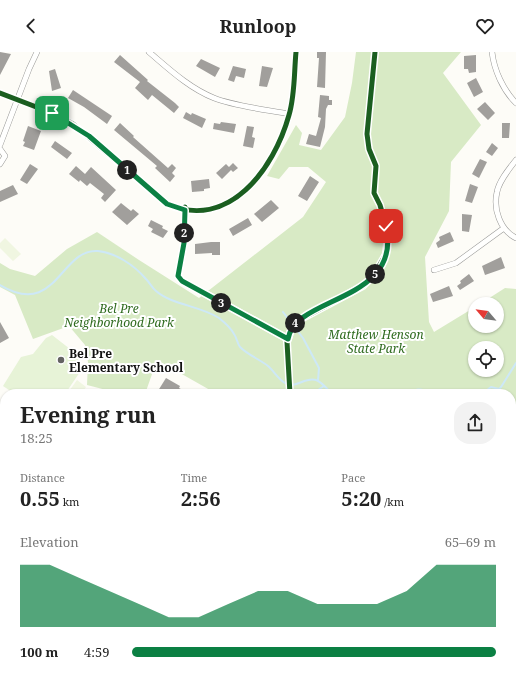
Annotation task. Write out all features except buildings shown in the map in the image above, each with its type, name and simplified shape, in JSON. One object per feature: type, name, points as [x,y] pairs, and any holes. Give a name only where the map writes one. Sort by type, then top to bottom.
[{"type":"street","points":[[0,145],[17,99],[38,52]]},
{"type":"street","points":[[149,52],[173,73],[200,92],[216,99],[289,114]]},
{"type":"street","points":[[0,93],[52,113],[73,124],[167,204],[179,209],[207,211],[218,208],[247,188],[268,165],[279,145],[289,114],[296,52]]},
{"type":"street","points":[[492,52],[493,61],[500,79],[516,103]]},
{"type":"street","points":[[0,149],[5,156],[0,164]]},
{"type":"street","points":[[516,160],[497,191],[496,206],[504,228],[516,238]]},
{"type":"street","points":[[434,270],[456,263],[504,228]]},
{"type":"green space","points":[[356,52],[461,52],[443,73],[481,125],[451,162],[449,211],[425,257],[429,322],[434,332],[468,311],[468,333],[504,333],[504,297],[491,297],[505,288],[516,289],[516,389],[208,389],[157,360],[147,389],[103,389],[87,385],[88,362],[85,345],[69,326],[33,339],[15,295],[0,287],[0,263],[10,269],[35,276],[67,249],[97,232],[199,298],[303,217],[326,182],[308,167],[289,167],[279,179],[267,176],[296,125],[302,133],[299,145],[321,150],[345,117],[352,83]]},
{"type":"green space","points":[[5,238],[21,254],[13,261],[0,248],[0,243]]},
{"type":"green space","points":[[52,335],[79,356],[82,369],[68,389],[8,389],[3,386],[21,357],[33,354],[46,338]]},
{"type":"green space","points":[[77,380],[86,387],[85,389],[71,389]]},
{"type":"waterway","points":[[0,285],[19,293],[34,294],[46,288],[56,280],[75,260],[85,253],[98,251],[105,252],[124,260],[136,269],[155,290],[163,296],[219,318],[231,330],[240,347],[268,366],[285,383],[293,385],[312,379],[323,384],[328,389]]},
{"type":"waterway","points":[[283,312],[303,338],[319,368],[318,380]]},
{"type":"waterway","points":[[499,389],[516,363]]},
{"type":"waterway","points":[[320,389],[324,386]]},
{"type":"waterway","points":[[488,389],[491,387],[499,389]]},
{"type":"cycle path","points":[[0,93],[52,113],[73,124],[167,204],[189,210],[210,209],[229,202],[246,190],[260,174],[272,155],[282,135],[291,107],[296,52]]},
{"type":"cycle path","points":[[290,389],[287,342],[292,327],[301,319],[363,286],[374,275],[386,254],[388,233],[380,205],[374,193],[376,166],[369,149],[367,134],[375,52]]},
{"type":"cycle path","points":[[185,207],[184,243],[178,276],[182,281],[288,339]]},
{"type":"place","name":"Bel Pre Elementary School","points":[[61,360]]},
{"type":"route","points":[[52,113],[73,124],[89,136],[167,204],[185,210],[184,243],[178,276],[182,281],[258,324],[288,339],[292,327],[301,319],[363,286],[374,275],[386,254],[388,239],[386,226]]},
{"type":"park label","name":"Bel Pre Neighborhood Park","points":[[119,315]]},
{"type":"park label","name":"Matthew Henson State Park","points":[[376,341]]}]
